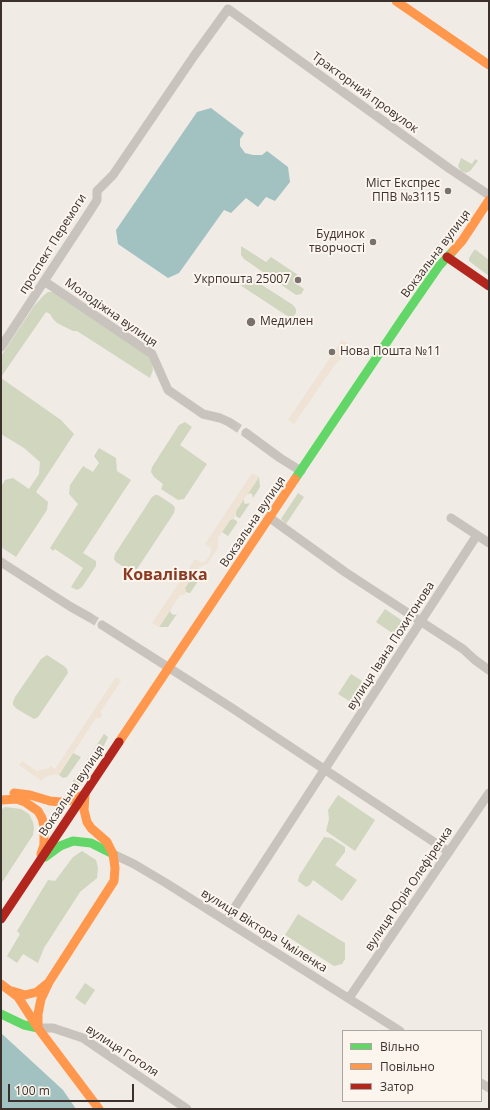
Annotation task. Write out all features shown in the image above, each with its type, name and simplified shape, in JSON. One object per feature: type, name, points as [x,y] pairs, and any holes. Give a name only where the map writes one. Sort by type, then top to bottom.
[{"type":"main road","points":[[396,1],[489,65]]},
{"type":"main road","name":"Вокзальна вулиця","points":[[1,919],[403,318],[439,266],[462,242],[489,200]]},
{"type":"main road","points":[[447,257],[489,286]]},
{"type":"main road","points":[[1,799],[8,794],[22,794],[60,802],[72,800],[85,794],[84,810],[87,822],[91,828],[107,842],[113,854],[115,868],[114,881],[110,889],[42,989],[32,994],[25,995],[10,990]]},
{"type":"main road","points":[[1,799],[9,798],[25,802],[32,806],[40,815],[44,826],[44,845],[38,862]]},
{"type":"main road","points":[[38,862],[60,846],[73,841],[91,844],[113,854]]},
{"type":"main road","points":[[38,1028],[38,1014],[48,982]]},
{"type":"main road","points":[[1,984],[10,990],[24,1005],[38,1028],[99,1109]]},
{"type":"main road","points":[[1,1014],[24,1025],[38,1028]]},
{"type":"street","name":"проспект Перемоги","points":[[1,346],[92,208],[96,200],[97,191],[113,175],[228,9]]},
{"type":"street","name":"Тракторний провулок","points":[[228,9],[450,169],[489,195]]},
{"type":"street","name":"Молодіжна вулиця","points":[[44,281],[152,354],[168,390],[203,414],[232,424]]},
{"type":"street","points":[[246,433],[301,472]]},
{"type":"street","points":[[270,518],[345,572],[463,650],[489,670]]},
{"type":"street","points":[[451,518],[489,543]]},
{"type":"street","name":"вулиця Івана Похитонова","points":[[226,921],[477,535]]},
{"type":"street","points":[[1,562],[71,608],[89,617]]},
{"type":"street","points":[[102,625],[449,852]]},
{"type":"street","name":"вулиця Юрія Олефіренка","points":[[349,998],[449,852],[488,798]]},
{"type":"street","name":"вулиця Віктора Чміленка","points":[[113,854],[136,865],[398,1030]]},
{"type":"street","name":"вулиця Гоголя","points":[[38,1028],[53,1028],[83,1038],[187,1109]]},
{"type":"green space","points":[[461,158],[472,164],[475,159],[478,161],[470,171],[466,173],[461,171],[458,166]]},
{"type":"green space","points":[[241,246],[266,262],[271,257],[298,275],[294,282],[304,289],[301,294],[296,295],[244,259],[241,255]]},
{"type":"green space","points":[[474,250],[489,260],[489,276],[469,261],[469,258]]},
{"type":"green space","points":[[245,274],[293,305],[296,309],[296,313],[293,317],[289,317],[238,283],[238,279],[241,275]]},
{"type":"green space","points":[[48,292],[53,292],[148,356],[153,370],[150,378],[77,331],[73,331],[57,323],[50,314],[46,312],[1,377],[1,356],[34,306]]},
{"type":"green space","points":[[1,378],[61,420],[74,434],[36,492],[48,502],[47,510],[16,557],[1,547],[1,487],[5,480],[13,478],[29,489],[39,474],[40,462],[24,448],[1,434]]},
{"type":"green space","points":[[185,422],[192,427],[180,445],[207,464],[184,499],[178,500],[161,489],[163,484],[154,477],[151,472],[152,467],[179,425]]},
{"type":"green space","points":[[99,448],[116,458],[117,471],[131,480],[83,553],[96,561],[96,566],[82,587],[77,590],[71,587],[83,568],[55,549],[53,551],[50,548],[78,504],[69,494],[70,485],[83,466],[93,472],[99,463],[94,456]]},
{"type":"green space","points":[[259,477],[260,487],[253,498],[252,494],[250,493],[247,495]]},
{"type":"green space","points":[[298,493],[304,497],[286,524],[281,519]]},
{"type":"green space","points":[[158,495],[173,505],[175,508],[174,513],[137,569],[130,571],[116,562],[114,559],[115,554],[152,497]]},
{"type":"green space","points":[[244,499],[245,504],[250,503],[239,518],[236,516],[236,511]]},
{"type":"green space","points":[[233,519],[237,521],[237,523],[228,536],[222,532],[230,520]]},
{"type":"green space","points":[[195,573],[201,577],[190,593],[186,592],[185,588]]},
{"type":"green space","points":[[171,609],[170,612],[172,614],[177,614],[168,627],[159,627]]},
{"type":"green space","points":[[385,609],[407,624],[398,637],[376,622]]},
{"type":"green space","points":[[47,655],[64,666],[68,673],[38,717],[34,719],[17,709],[13,705],[13,702],[41,659]]},
{"type":"green space","points":[[351,674],[367,684],[354,704],[338,694]]},
{"type":"green space","points":[[104,734],[108,737],[100,754],[78,787],[73,784],[73,781]]},
{"type":"green space","points":[[73,753],[81,757],[67,777],[63,778],[59,775]]},
{"type":"green space","points":[[338,795],[375,820],[355,851],[326,831],[329,819],[328,810]]},
{"type":"green space","points":[[5,807],[21,809],[29,814],[34,828],[33,835],[1,884],[1,810]]},
{"type":"green space","points":[[324,837],[331,838],[345,847],[345,852],[335,865],[357,880],[342,901],[313,880],[310,885],[306,887],[298,881],[299,876]]},
{"type":"green space","points":[[82,851],[96,860],[98,868],[97,878],[80,892],[44,948],[38,963],[23,954],[17,963],[7,956],[20,934],[17,931],[48,880],[55,881],[73,857]]},
{"type":"green space","points":[[298,914],[345,943],[345,959],[342,964],[334,966],[285,935]]},
{"type":"green space","points":[[85,983],[95,990],[85,1005],[75,998]]},
{"type":"shaded area","points":[[342,340],[348,344],[340,356],[341,359],[336,363],[294,424],[288,420]]},
{"type":"shaded area","points":[[252,473],[259,477],[236,511],[235,518],[230,520],[218,538],[218,548],[207,564],[199,567],[185,588],[186,592],[184,595],[180,595],[159,627],[152,623],[195,559],[202,563],[206,561],[211,552],[211,548],[205,544]]},
{"type":"shaded area","points":[[116,677],[121,681],[101,711],[102,716],[100,718],[96,718],[59,775],[54,774],[53,776],[51,775],[45,777],[42,781],[19,765],[22,761],[38,772],[40,769],[42,770],[49,768],[50,766],[55,769]]},
{"type":"water","points":[[211,108],[244,133],[240,139],[240,146],[245,153],[262,155],[267,151],[288,167],[290,182],[275,201],[266,197],[258,207],[246,198],[231,213],[224,210],[179,273],[168,278],[118,244],[116,230],[197,112]]},
{"type":"water","points":[[1,1033],[63,1090],[76,1109],[1,1108]]},
{"type":"tunnel","points":[[232,424],[246,433]]},
{"type":"tunnel","points":[[89,617],[102,625]]},
{"type":"traffic: fast","points":[[295,479],[439,266],[453,251]]},
{"type":"traffic: fast","points":[[45,857],[60,846],[73,841],[91,843],[113,854]]},
{"type":"traffic: fast","points":[[1,1014],[24,1025],[38,1028]]},
{"type":"traffic: slow","points":[[396,1],[489,65]]},
{"type":"traffic: slow","points":[[453,251],[462,241],[489,200]]},
{"type":"traffic: slow","points":[[119,742],[295,479]]},
{"type":"traffic: slow","points":[[14,793],[60,802],[72,800],[85,794]]},
{"type":"traffic: slow","points":[[38,1028],[38,1014],[41,999],[49,982],[114,881],[115,868],[113,854],[107,842],[91,828],[87,822],[84,810],[85,795]]},
{"type":"traffic: slow","points":[[1,800],[17,799],[25,802],[38,811],[44,826],[44,845],[41,854]]},
{"type":"traffic: slow","points":[[12,991],[25,995],[37,992],[48,983]]},
{"type":"traffic: slow","points":[[1,984],[18,997],[38,1028],[99,1109]]},
{"type":"traffic: jam","points":[[447,257],[489,286]]},
{"type":"traffic: jam","points":[[1,919],[119,742]]},
{"type":"place","name":"Міст Експрес ППВ №3115","points":[[448,191]]},
{"type":"place","name":"Будинок творчості","points":[[373,242]]},
{"type":"place","name":"Укрпошта 25007","points":[[298,280]]},
{"type":"place","name":"Медилен","points":[[251,322]]},
{"type":"place","name":"Нова Пошта №11","points":[[332,352]]},
{"type":"district","name":"Ковалівка","points":[[165,575]]}]
